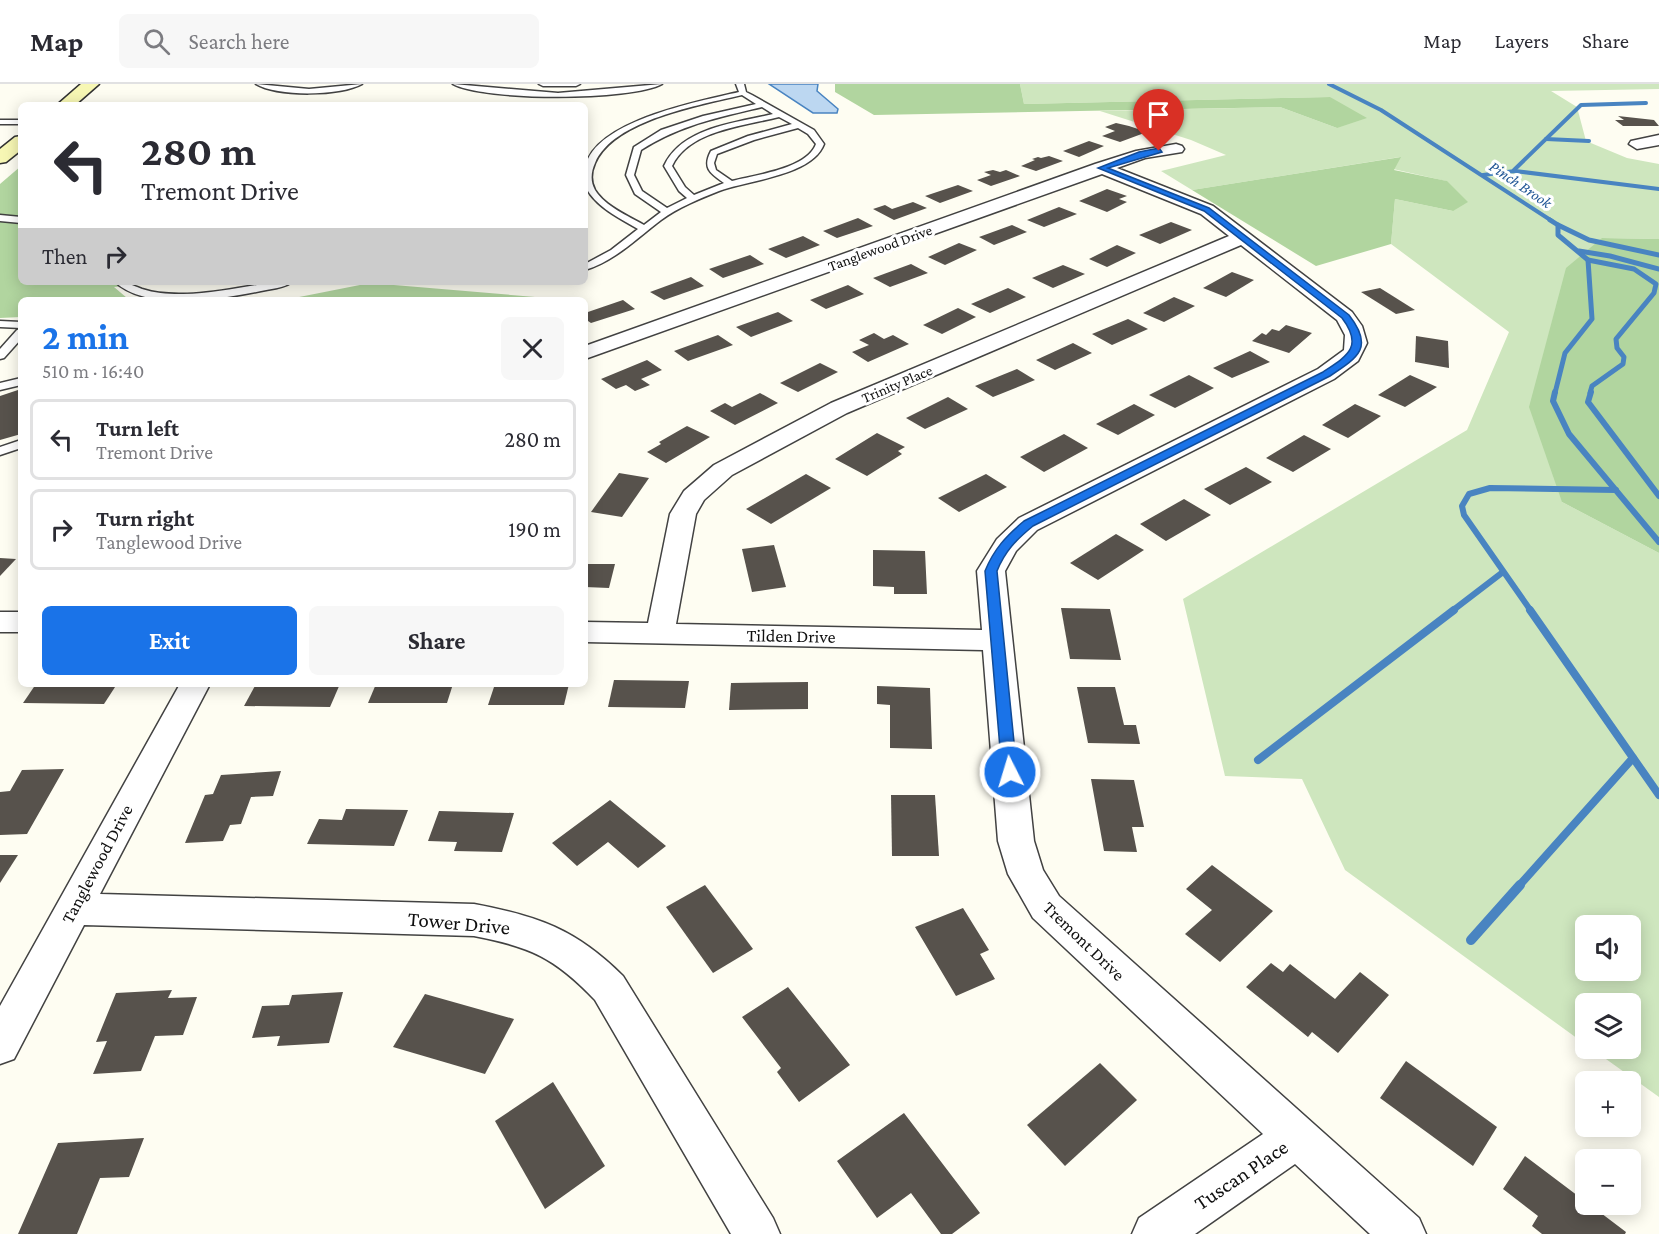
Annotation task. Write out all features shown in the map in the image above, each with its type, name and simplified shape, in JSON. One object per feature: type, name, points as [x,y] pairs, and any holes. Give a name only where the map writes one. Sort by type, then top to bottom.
[{"type":"street","points":[[69,102],[91,84]]},
{"type":"street","points":[[1637,144],[1659,140]]},
{"type":"street","name":"Tanglewood Drive","points":[[588,352],[1101,168],[1142,154],[1176,149]]},
{"type":"street","name":"Tremont Drive","points":[[1101,168],[1207,210],[1345,316],[1354,328],[1357,347],[1351,357],[1326,374],[1028,524],[1011,538],[998,554],[991,571],[1016,841],[1026,874],[1046,907],[1403,1234]]},
{"type":"street","name":"Trinity Place","points":[[660,634],[683,514],[693,496],[723,470],[839,408],[1243,237]]},
{"type":"street","points":[[0,622],[18,622]]},
{"type":"street","name":"Tilden Drive","points":[[588,632],[997,640]]},
{"type":"street","name":"Tanglewood Drive","points":[[0,1046],[193,687]]},
{"type":"street","name":"Tower Drive","points":[[73,909],[474,920],[519,928],[556,942],[587,964],[609,988],[757,1234]]},
{"type":"street","name":"Tuscan Place","points":[[1155,1234],[1297,1137]]},
{"type":"lane","points":[[260,84],[294,91],[325,90],[358,84]]},
{"type":"lane","points":[[457,84],[509,93],[562,96],[621,92],[658,84]]},
{"type":"lane","points":[[543,84],[576,84]]},
{"type":"lane","points":[[588,175],[590,163],[601,147],[622,131],[648,118],[741,88],[763,105],[811,132],[820,144],[818,152],[792,168],[730,184],[693,198],[667,212],[618,251],[588,266]]},
{"type":"lane","points":[[667,212],[638,192],[630,175],[637,149],[664,132],[706,118],[763,105]]},
{"type":"lane","points":[[693,198],[682,189],[668,166],[674,153],[704,134],[781,114]]},
{"type":"lane","points":[[0,122],[18,122]]},
{"type":"lane","points":[[730,184],[712,171],[710,163],[714,153],[751,138],[799,124]]},
{"type":"lane","points":[[588,183],[594,194],[606,206],[645,229]]},
{"type":"lane","points":[[0,218],[18,220]]},
{"type":"lane","points":[[127,285],[144,292],[184,296],[236,292],[272,285]]},
{"type":"lane","points":[[0,324],[18,326]]},
{"type":"lane","points":[[0,356],[18,335]]},
{"type":"lane","points":[[0,387],[18,382]]},
{"type":"lane","points":[[0,451],[18,445]]},
{"type":"green space","points":[[835,84],[1020,84],[1024,104],[1330,97],[1367,118],[1337,128],[1280,107],[874,115],[835,92]]},
{"type":"green space","points":[[1020,84],[1659,84],[1659,89],[1551,91],[1577,107],[1586,141],[1627,158],[1659,164],[1659,239],[1602,238],[1562,502],[1659,553],[1659,1097],[1641,1084],[1641,1071],[1623,1071],[1606,1059],[1641,1059],[1641,993],[1575,993],[1575,1037],[1345,870],[1302,779],[1225,776],[1183,599],[1467,430],[1509,332],[1391,244],[1395,199],[1453,211],[1446,181],[1393,169],[1400,157],[1192,190],[1161,171],[1226,155],[1191,140],[1100,111],[1280,107],[1337,128],[1330,97],[1024,104]]},
{"type":"green space","points":[[1401,157],[1394,170],[1447,181],[1468,202],[1453,211],[1395,199],[1391,244],[1316,266],[1192,190]]},
{"type":"green space","points":[[18,169],[18,285],[140,285],[114,287],[126,297],[18,297],[18,317],[0,318],[0,184]]},
{"type":"green space","points":[[1602,238],[1659,239],[1659,553],[1562,502],[1529,407],[1566,268]]},
{"type":"green space","points":[[360,285],[394,285],[535,297],[299,297]]},
{"type":"water","points":[[769,84],[818,84],[817,91],[838,109],[837,113],[813,113]]},
{"type":"building","points":[[1618,116],[1654,120],[1659,126],[1623,126],[1615,120],[1624,120]]},
{"type":"building","points":[[1116,123],[1147,132],[1120,142],[1102,136],[1115,131],[1105,127]]},
{"type":"building","points":[[1089,141],[1104,146],[1079,157],[1063,151]]},
{"type":"building","points":[[1049,156],[1063,161],[1036,171],[1021,166],[1035,160],[1032,159]]},
{"type":"building","points":[[993,170],[1000,172],[1006,170],[1020,176],[991,186],[977,180],[991,175],[984,172]]},
{"type":"building","points":[[958,185],[973,191],[940,203],[925,196]]},
{"type":"building","points":[[1107,189],[1127,196],[1119,199],[1127,202],[1107,212],[1079,201]]},
{"type":"building","points":[[913,202],[927,208],[894,220],[873,209],[885,205],[892,209]]},
{"type":"building","points":[[1059,207],[1077,214],[1044,227],[1027,220]]},
{"type":"building","points":[[858,218],[873,226],[837,238],[823,231]]},
{"type":"building","points":[[1171,222],[1192,230],[1160,244],[1139,235]]},
{"type":"building","points":[[1012,225],[1027,232],[994,245],[979,237]]},
{"type":"building","points":[[803,236],[820,245],[786,258],[768,249]]},
{"type":"building","points":[[959,243],[977,250],[945,265],[928,257]]},
{"type":"building","points":[[1117,245],[1136,253],[1107,267],[1089,259]]},
{"type":"building","points":[[750,255],[764,264],[723,278],[709,269]]},
{"type":"building","points":[[911,264],[928,273],[890,287],[873,278]]},
{"type":"building","points":[[1063,265],[1085,274],[1053,288],[1032,278]]},
{"type":"building","points":[[1232,272],[1254,280],[1226,297],[1203,288]]},
{"type":"building","points":[[691,277],[704,286],[664,300],[650,292]]},
{"type":"building","points":[[848,285],[864,294],[826,309],[810,300]]},
{"type":"building","points":[[1008,288],[1026,297],[990,313],[971,304]]},
{"type":"building","points":[[1380,288],[1415,310],[1396,314],[1361,292]]},
{"type":"building","points":[[1174,297],[1195,306],[1164,322],[1143,313]]},
{"type":"building","points":[[623,300],[635,309],[591,323],[588,321],[588,312]]},
{"type":"building","points":[[958,308],[976,317],[942,334],[923,325]]},
{"type":"building","points":[[778,312],[793,321],[751,337],[736,327]]},
{"type":"building","points":[[1128,319],[1148,329],[1112,345],[1092,334]]},
{"type":"building","points":[[1286,325],[1312,333],[1289,353],[1252,341],[1262,333],[1266,335],[1272,329],[1279,331]]},
{"type":"building","points":[[874,333],[884,339],[893,335],[909,344],[868,362],[852,352],[869,345],[859,340]]},
{"type":"building","points":[[718,335],[733,345],[688,361],[674,351]]},
{"type":"building","points":[[1416,336],[1448,341],[1449,368],[1415,362]]},
{"type":"building","points":[[1073,343],[1092,353],[1055,370],[1036,360]]},
{"type":"building","points":[[1250,351],[1270,362],[1232,378],[1213,368]]},
{"type":"building","points":[[647,360],[662,370],[641,379],[650,385],[635,391],[626,385],[616,389],[601,379]]},
{"type":"building","points":[[820,363],[838,372],[798,392],[780,383]]},
{"type":"building","points":[[1017,369],[1035,380],[993,397],[975,386]]},
{"type":"building","points":[[1189,375],[1214,388],[1175,408],[1149,395]]},
{"type":"building","points":[[1410,375],[1437,387],[1405,407],[1378,395]]},
{"type":"building","points":[[18,390],[18,435],[0,440],[0,396]]},
{"type":"building","points":[[760,393],[778,403],[735,425],[710,411],[725,403],[732,407]]},
{"type":"building","points":[[948,397],[968,409],[925,429],[906,418]]},
{"type":"building","points":[[1134,404],[1155,415],[1118,435],[1096,424]]},
{"type":"building","points":[[1355,404],[1381,416],[1348,438],[1322,425]]},
{"type":"building","points":[[687,426],[710,437],[666,463],[647,452],[661,444],[659,442]]},
{"type":"building","points":[[877,433],[905,447],[898,451],[902,454],[867,476],[835,459]]},
{"type":"building","points":[[1064,434],[1088,448],[1044,472],[1020,457]]},
{"type":"building","points":[[1304,435],[1331,449],[1293,472],[1266,458]]},
{"type":"building","points":[[1246,467],[1272,482],[1230,505],[1204,489]]},
{"type":"building","points":[[619,473],[649,478],[622,517],[591,512]]},
{"type":"building","points":[[806,474],[831,488],[771,524],[746,509]]},
{"type":"building","points":[[986,474],[1007,487],[959,512],[938,498]]},
{"type":"building","points":[[1184,499],[1211,515],[1166,541],[1140,524]]},
{"type":"building","points":[[1116,534],[1144,550],[1098,580],[1070,563]]},
{"type":"building","points":[[774,545],[786,587],[752,592],[742,549]]},
{"type":"building","points":[[873,550],[925,551],[927,594],[894,594],[894,587],[873,586]]},
{"type":"building","points":[[0,558],[16,559],[0,576]]},
{"type":"building","points":[[588,564],[615,564],[609,588],[588,587]]},
{"type":"building","points":[[1061,608],[1110,609],[1121,660],[1070,659]]},
{"type":"building","points":[[614,680],[689,681],[685,708],[608,707]]},
{"type":"building","points":[[808,682],[808,709],[729,710],[731,683]]},
{"type":"building","points":[[877,686],[930,688],[932,749],[890,748],[890,705],[877,704]]},
{"type":"building","points":[[34,687],[115,687],[104,704],[23,703]]},
{"type":"building","points":[[254,687],[339,687],[330,707],[244,706]]},
{"type":"building","points":[[375,687],[452,687],[447,703],[368,703]]},
{"type":"building","points":[[494,687],[568,687],[564,705],[488,705]]},
{"type":"building","points":[[1077,687],[1115,687],[1124,725],[1136,725],[1140,744],[1088,743]]},
{"type":"building","points":[[64,769],[27,834],[0,835],[0,792],[10,791],[22,770]]},
{"type":"building","points":[[281,771],[273,796],[251,797],[241,824],[230,825],[223,841],[185,843],[205,795],[213,794],[221,775]]},
{"type":"building","points":[[1091,779],[1134,780],[1144,827],[1132,827],[1137,852],[1104,851]]},
{"type":"building","points":[[891,795],[935,795],[939,856],[892,856]]},
{"type":"building","points":[[610,800],[666,846],[638,868],[608,842],[577,866],[552,843]]},
{"type":"building","points":[[346,809],[408,810],[394,846],[307,844],[319,819],[342,820]]},
{"type":"building","points":[[439,811],[514,813],[502,852],[454,851],[457,842],[428,841]]},
{"type":"building","points":[[0,855],[18,855],[0,883]]},
{"type":"building","points":[[1212,865],[1273,911],[1220,962],[1185,934],[1212,910],[1186,889]]},
{"type":"building","points":[[705,885],[753,949],[713,973],[666,907]]},
{"type":"building","points":[[963,908],[989,950],[980,954],[995,979],[956,996],[915,927]]},
{"type":"building","points":[[1271,963],[1283,972],[1290,964],[1335,999],[1360,972],[1389,995],[1338,1053],[1312,1032],[1308,1037],[1246,987]]},
{"type":"building","points":[[788,987],[850,1065],[799,1102],[777,1072],[781,1068],[742,1017]]},
{"type":"building","points":[[172,990],[168,998],[197,997],[183,1035],[155,1036],[141,1071],[93,1074],[107,1041],[96,1042],[116,993]]},
{"type":"building","points":[[343,992],[329,1043],[277,1046],[280,1036],[252,1038],[262,1006],[289,1005],[292,995]]},
{"type":"building","points":[[425,994],[514,1019],[485,1074],[393,1047]]},
{"type":"building","points":[[1406,1061],[1497,1127],[1473,1166],[1380,1098]]},
{"type":"building","points":[[1100,1063],[1137,1100],[1065,1166],[1027,1125]]},
{"type":"building","points":[[553,1082],[605,1166],[545,1209],[495,1121]]},
{"type":"building","points":[[904,1113],[980,1213],[952,1234],[941,1234],[911,1193],[877,1218],[837,1161]]},
{"type":"building","points":[[144,1138],[129,1177],[100,1178],[77,1234],[18,1234],[58,1143]]},
{"type":"building","points":[[1525,1156],[1575,1194],[1575,1215],[1604,1215],[1626,1232],[1625,1234],[1542,1234],[1532,1226],[1538,1216],[1503,1189]]},
{"type":"waterway","name":"Pinch Brook","points":[[1329,84],[1381,110],[1552,221]]},
{"type":"waterway","points":[[1514,170],[1581,105],[1646,103]]},
{"type":"waterway","points":[[1546,139],[1589,141]]},
{"type":"waterway","points":[[1483,175],[1515,171],[1659,189]]},
{"type":"waterway","name":"Pinch Brook","points":[[1550,220],[1558,225]]},
{"type":"waterway","points":[[1558,225],[1589,240],[1659,255]]},
{"type":"waterway","name":"Pinch Brook","points":[[1558,225],[1558,235],[1588,260]]},
{"type":"waterway","points":[[1579,251],[1610,256],[1659,269]]},
{"type":"waterway","name":"Pinch Brook","points":[[1555,393],[1565,353],[1592,319],[1588,260]]},
{"type":"waterway","points":[[1588,260],[1634,269],[1656,284],[1654,293],[1616,339],[1617,348],[1624,357],[1623,364],[1592,386],[1590,393]]},
{"type":"waterway","name":"Pinch Brook","points":[[1555,392],[1553,401],[1569,434],[1616,490]]},
{"type":"waterway","points":[[1591,392],[1588,402],[1659,496]]},
{"type":"waterway","points":[[1531,611],[1464,515],[1462,506],[1469,494],[1490,488],[1616,490]]},
{"type":"waterway","name":"Pinch Brook","points":[[1616,490],[1659,542]]},
{"type":"waterway","points":[[1452,611],[1503,572]]},
{"type":"waterway","points":[[1258,760],[1454,610]]},
{"type":"waterway","points":[[1530,610],[1659,795]]},
{"type":"waterway","points":[[1518,887],[1633,758]]},
{"type":"waterway","points":[[1471,940],[1520,885]]},
{"type":"route","points":[[1010,772],[991,571],[998,554],[1011,538],[1028,524],[1326,374],[1351,357],[1357,347],[1354,328],[1345,316],[1207,210],[1101,168],[1142,154],[1159,151]]}]
